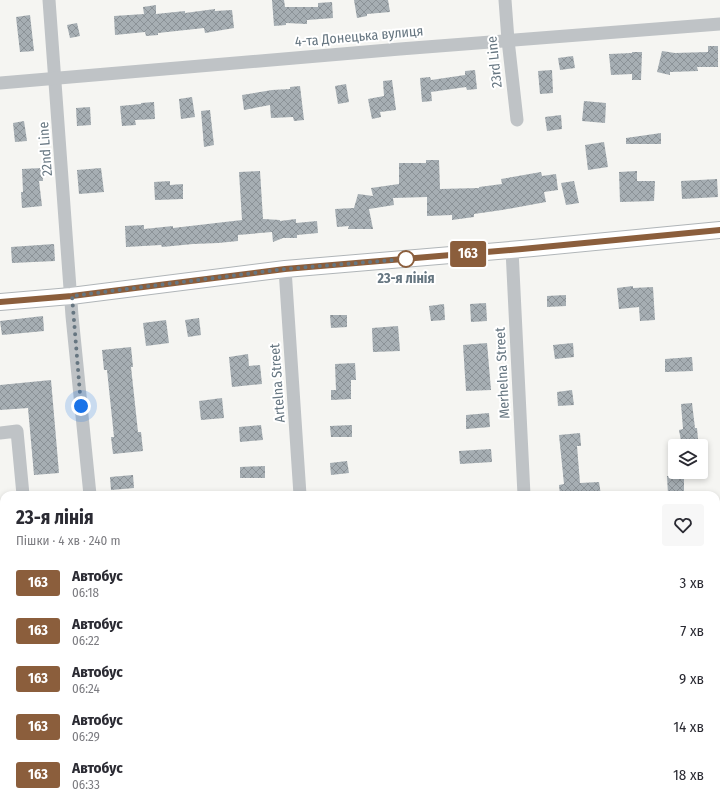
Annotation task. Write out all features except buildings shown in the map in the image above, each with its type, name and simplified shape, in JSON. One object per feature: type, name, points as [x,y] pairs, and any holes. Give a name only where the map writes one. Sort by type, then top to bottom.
[{"type":"main road","points":[[0,302],[72,296],[285,269],[512,250],[720,230]]},
{"type":"street","name":"22nd Line","points":[[49,0],[56,78],[73,324],[90,491]]},
{"type":"street","name":"23rd Line","points":[[505,0],[517,120]]},
{"type":"street","name":"4-та Донецька вулиця","points":[[0,83],[508,40],[720,24]]},
{"type":"street","name":"Merhelna Street","points":[[512,250],[524,491]]},
{"type":"street","name":"Artelna Street","points":[[285,269],[300,491]]},
{"type":"street","points":[[0,433],[17,431],[23,491]]},
{"type":"bus line","name":"163","points":[[0,302],[72,296],[285,269],[522,249],[720,230]]},
{"type":"place","name":"23-я лінія","points":[[406,259]]},
{"type":"route","points":[[81,406],[72,316],[72,296],[285,269],[406,259]]}]
